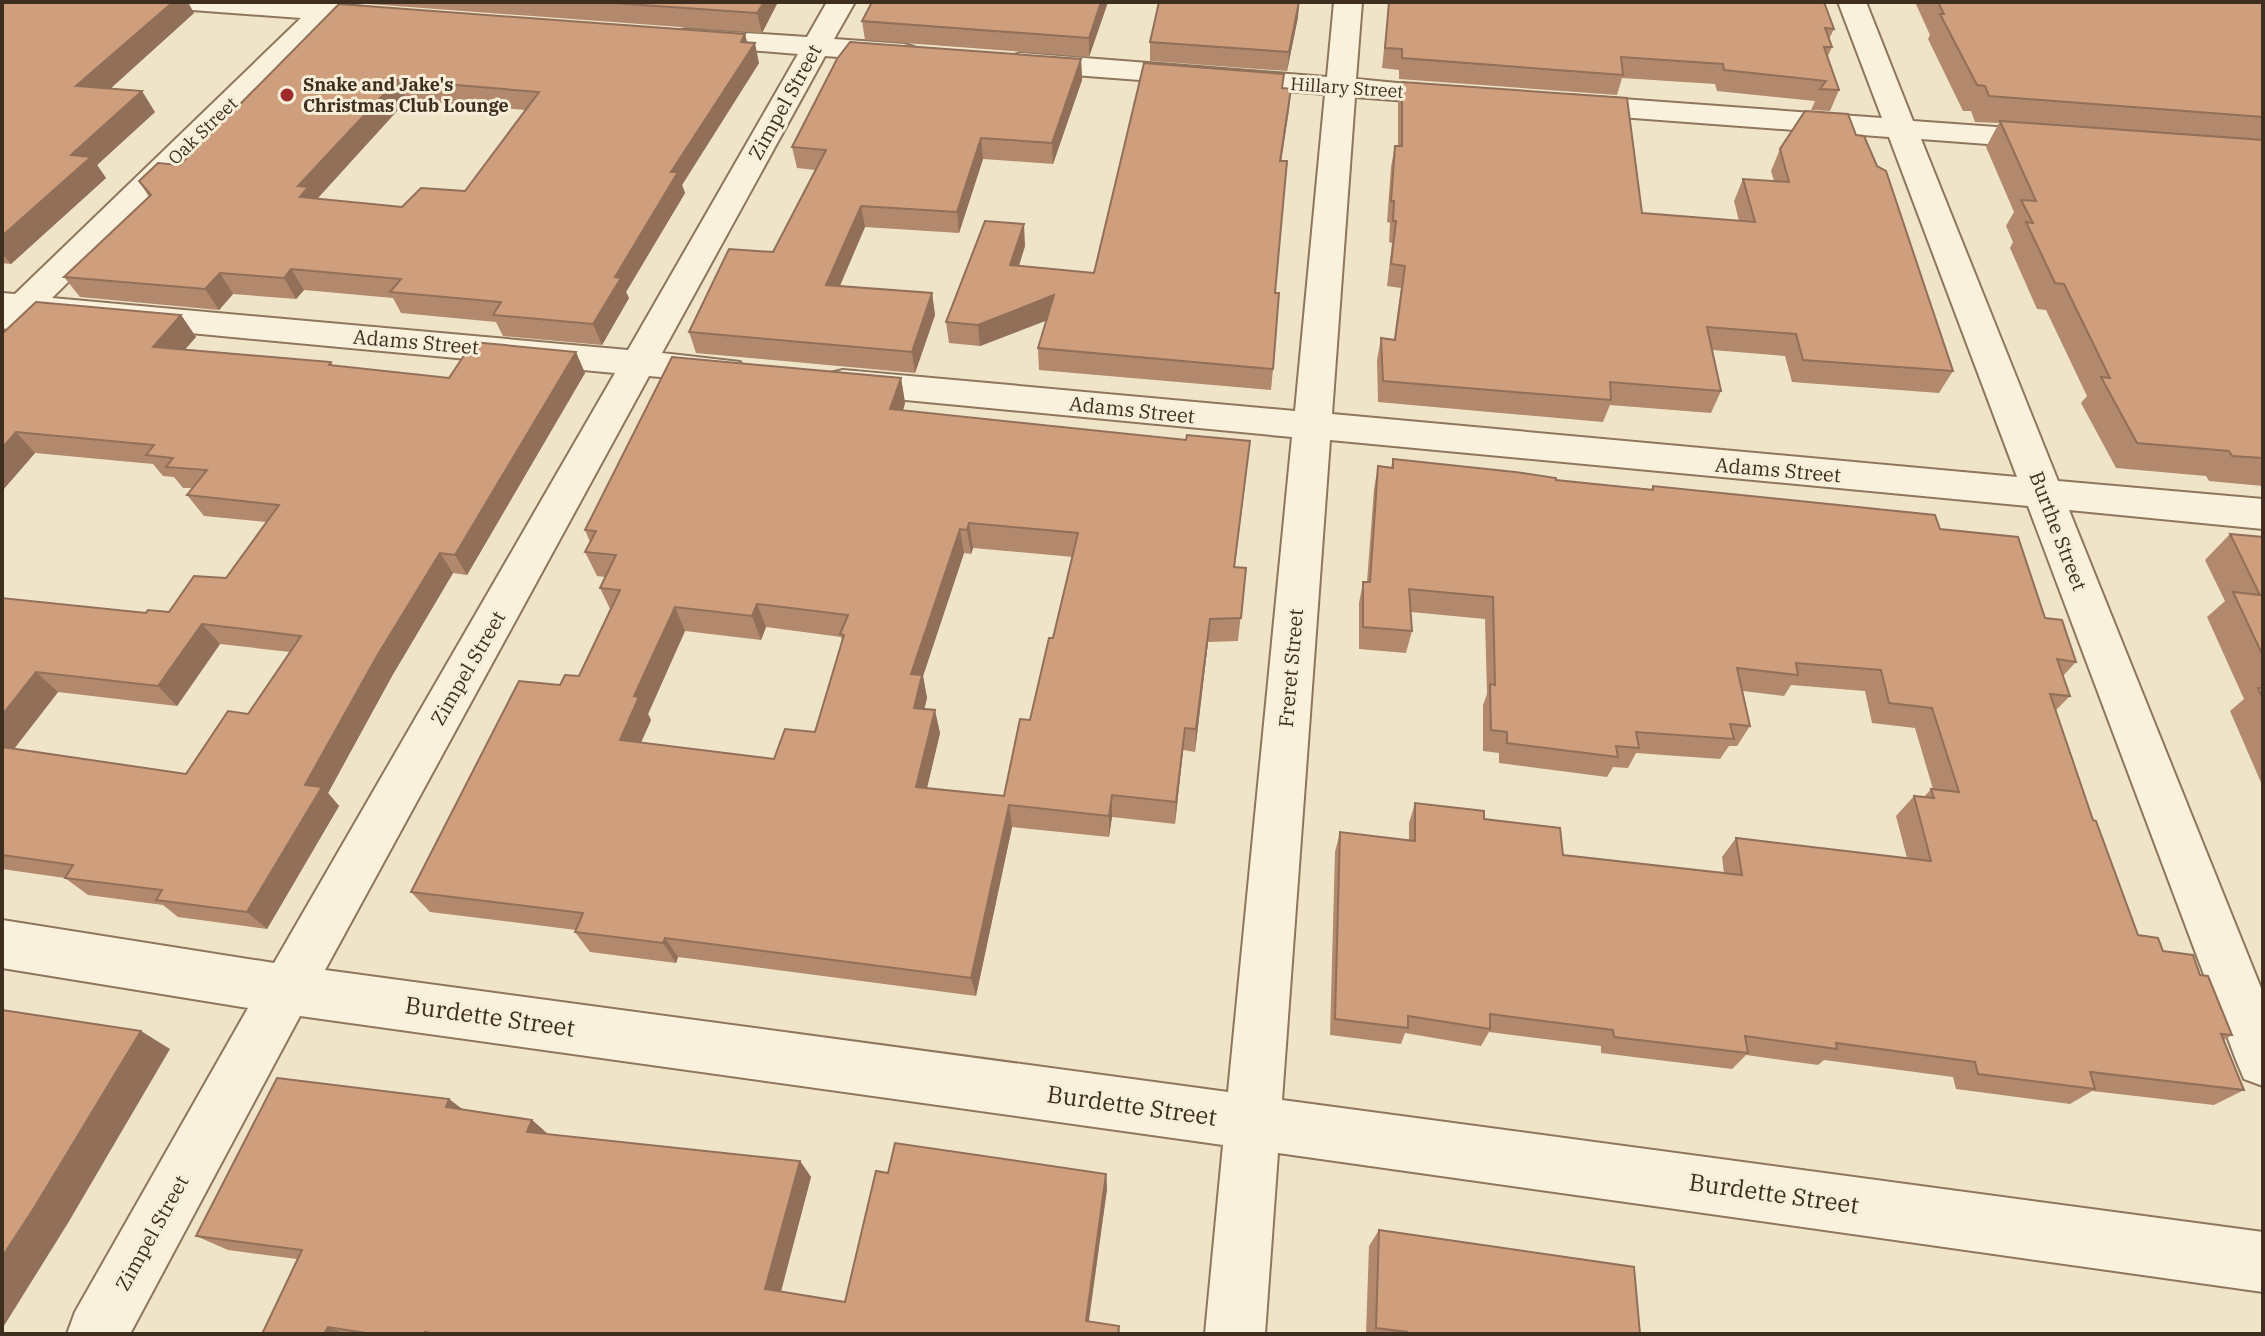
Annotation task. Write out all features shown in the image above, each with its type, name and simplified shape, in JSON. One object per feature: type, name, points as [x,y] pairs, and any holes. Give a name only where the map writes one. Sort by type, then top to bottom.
[{"type":"street","points":[[192,2],[329,7],[419,19]]},
{"type":"street","name":"Zimpel Street","points":[[97,1334],[285,989],[641,362],[841,2]]},
{"type":"street","name":"Freret Street","points":[[1235,1334],[1348,2]]},
{"type":"street","name":"Burthe Street","points":[[1852,2],[2263,1060]]},
{"type":"street","name":"Oak Street","points":[[9,312],[329,7]]},
{"type":"street","points":[[657,35],[928,55]]},
{"type":"street","name":"Hillary Street","points":[[991,60],[1482,98]]},
{"type":"street","points":[[1544,102],[2074,141]]},
{"type":"street","name":"Adams Street","points":[[9,312],[641,362],[766,375]]},
{"type":"street","name":"Adams Street","points":[[812,379],[1311,428],[2263,514]]},
{"type":"street","name":"Burdette Street","points":[[2,944],[285,989],[2263,1262]]},
{"type":"building","points":[[2,2],[173,2],[76,86],[142,91],[71,155],[91,157],[2,236]]},
{"type":"building","points":[[599,2],[764,2],[757,13]]},
{"type":"building","points":[[872,2],[1101,2],[1089,38],[862,21]]},
{"type":"building","points":[[1159,2],[1299,2],[1289,52],[1150,42]]},
{"type":"building","points":[[1389,2],[1824,2],[1834,29],[1825,28],[1832,47],[1824,47],[1839,90],[1820,89],[1826,81],[1724,70],[1723,64],[1621,57],[1623,75],[1402,58],[1402,49],[1385,48]]},
{"type":"building","points":[[1938,2],[2263,2],[2263,117],[1989,96],[1985,86],[1977,85],[1940,14],[1944,14]]},
{"type":"building","points":[[339,4],[745,34],[741,42],[755,43],[671,172],[678,172],[615,277],[621,278],[593,324],[493,315],[501,302],[390,292],[401,279],[291,269],[284,278],[220,273],[205,289],[64,277],[151,195],[139,181],[158,163],[180,165]],"holes":[[[397,80],[539,92],[465,191],[421,188],[402,207],[300,197],[308,187],[298,186]]]},
{"type":"building","points":[[850,42],[1081,59],[1052,143],[981,138],[957,212],[861,206],[826,285],[932,293],[912,352],[689,332],[729,249],[773,252],[826,150],[792,147],[837,59]]},
{"type":"building","points":[[1144,63],[1284,74],[1282,88],[1291,89],[1280,161],[1287,161],[1275,293],[1279,293],[1273,369],[1038,348],[1054,295],[978,325],[946,322],[985,221],[1024,224],[1010,265],[1094,273]]},
{"type":"building","points":[[1402,82],[1627,98],[1642,213],[1755,222],[1743,179],[1789,182],[1780,149],[1805,111],[1848,114],[1856,135],[1864,136],[1877,166],[1886,171],[1953,371],[1803,360],[1796,334],[1707,327],[1721,391],[1610,382],[1611,400],[1383,381],[1381,338],[1395,340],[1405,266],[1391,264],[1396,221],[1393,221],[1394,201],[1391,201],[1395,146],[1402,146]]},
{"type":"building","points":[[2000,121],[2263,140],[2263,458],[2232,456],[2229,451],[2137,443],[2101,377],[2110,378],[2064,284],[2055,283],[2026,222],[2033,223],[2021,200],[2036,201]]},
{"type":"building","points":[[36,302],[181,315],[153,347],[331,362],[329,365],[449,378],[473,342],[576,352],[455,555],[440,553],[377,656],[305,785],[322,787],[247,912],[156,900],[162,890],[65,878],[73,865],[2,855],[2,747],[186,774],[228,711],[248,714],[301,636],[202,624],[158,686],[36,672],[2,715],[2,598],[146,613],[148,610],[169,612],[194,576],[226,578],[279,505],[187,495],[207,470],[166,467],[173,458],[146,455],[154,445],[16,432],[2,448],[2,334]]},
{"type":"building","points":[[672,357],[901,378],[890,409],[1186,440],[1187,435],[1250,441],[1234,567],[1246,568],[1241,618],[1210,619],[1196,729],[1185,728],[1176,802],[1112,795],[1109,816],[1009,805],[971,978],[665,938],[663,943],[575,932],[583,913],[411,892],[519,681],[560,685],[565,675],[579,676],[620,590],[600,588],[616,555],[585,552],[596,531],[585,530]],"holes":[[[969,523],[1078,533],[1030,720],[1020,719],[1004,796],[916,787],[935,710],[914,708],[922,675],[911,674],[960,529],[967,530]],[[757,604],[848,615],[840,634],[844,635],[815,732],[785,729],[774,759],[620,740],[639,697],[634,696],[675,607],[752,616]]]},
{"type":"building","points":[[1393,459],[1515,472],[1556,480],[1653,490],[1653,486],[1935,515],[1940,529],[2018,537],[2045,618],[2062,620],[2076,662],[2057,659],[2070,696],[2050,694],[2093,820],[2096,821],[2138,935],[2158,938],[2163,951],[2193,955],[2200,975],[2208,976],[2232,1035],[2221,1034],[2244,1090],[2090,1072],[2095,1089],[1978,1074],[1975,1062],[1836,1043],[1837,1049],[1745,1036],[1748,1053],[1614,1037],[1613,1030],[1490,1014],[1490,1029],[1408,1016],[1408,1028],[1335,1019],[1340,832],[1415,841],[1415,803],[1484,811],[1484,819],[1560,828],[1563,855],[1742,875],[1736,838],[1931,861],[1914,796],[1934,798],[1931,789],[1959,792],[1932,708],[1889,703],[1881,670],[1796,663],[1798,675],[1737,668],[1750,726],[1730,724],[1734,739],[1636,732],[1639,748],[1616,746],[1618,757],[1507,743],[1507,732],[1491,730],[1490,684],[1495,685],[1493,597],[1409,589],[1412,631],[1363,627],[1363,582],[1370,582],[1378,466],[1393,468]]},
{"type":"building","points":[[2230,534],[2263,537],[2263,656],[2233,592],[2260,595]]},
{"type":"building","points":[[2,1010],[141,1031],[2,1257]]},
{"type":"building","points":[[277,1078],[449,1099],[446,1107],[532,1120],[527,1132],[800,1161],[765,1289],[845,1302],[876,1171],[888,1173],[895,1143],[1106,1174],[1086,1321],[1119,1326],[1118,1334],[372,1334],[328,1327],[324,1334],[262,1334],[302,1250],[196,1236]]},
{"type":"building","points":[[1379,1230],[1634,1267],[1640,1334],[1407,1334],[1376,1328]]},
{"type":"place","name":"Snake and Jake's Christmas Club Lounge","points":[[287,95]]}]
